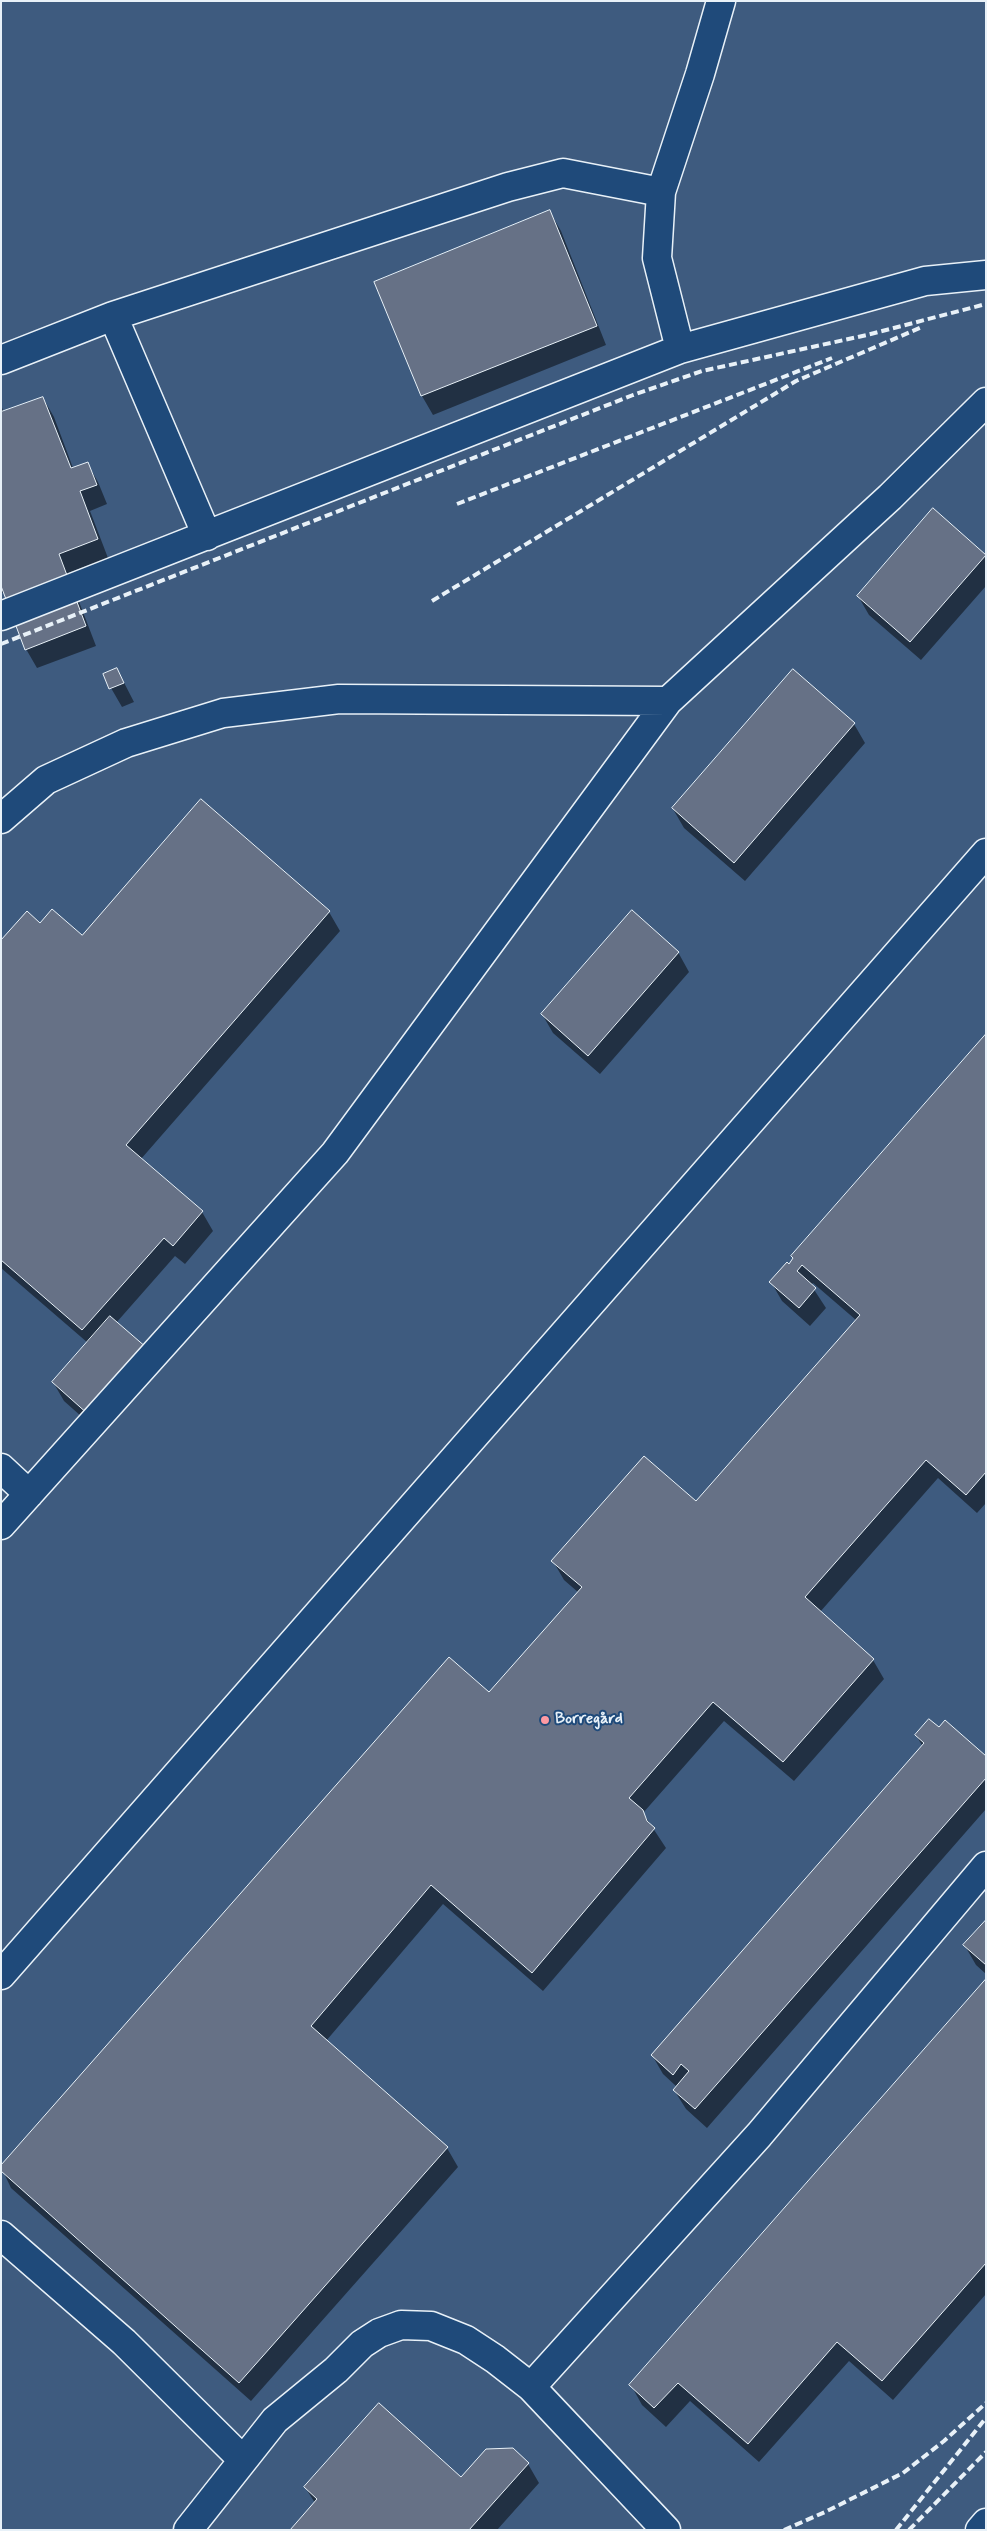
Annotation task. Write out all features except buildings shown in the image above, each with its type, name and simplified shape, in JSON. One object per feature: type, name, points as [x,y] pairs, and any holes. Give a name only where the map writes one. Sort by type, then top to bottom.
[{"type":"street","points":[[680,349],[658,258],[661,192],[700,74],[721,1]]},
{"type":"street","points":[[1,360],[113,316],[508,187],[563,174],[661,192]]},
{"type":"street","points":[[1,616],[680,349],[925,281],[986,275]]},
{"type":"street","points":[[113,316],[207,536]]},
{"type":"street","points":[[1,1525],[335,1154],[668,701],[890,497],[986,402]]},
{"type":"street","points":[[1,818],[46,780],[126,743],[223,713],[339,699],[668,701]]},
{"type":"street","points":[[1,1976],[986,853]]},
{"type":"street","points":[[1,1468],[29,1494]]},
{"type":"street","points":[[531,2387],[759,2135],[986,1866]]},
{"type":"street","points":[[1,2235],[124,2342],[243,2460]]},
{"type":"street","points":[[188,2530],[275,2420],[336,2370],[362,2344],[379,2333],[401,2325],[431,2326],[466,2340],[495,2359],[531,2387],[666,2530]]},
{"type":"street","points":[[980,2530],[986,2524]]},
{"type":"shaded area","points":[[1,1],[986,1],[986,2530],[1,2530]]},
{"type":"railway","points":[[1,644],[633,395],[702,371],[867,335],[986,304]]},
{"type":"railway","points":[[432,601],[796,381],[922,327]]},
{"type":"railway","points":[[457,504],[832,358]]},
{"type":"railway","points":[[784,2530],[903,2473],[944,2441],[986,2403]]},
{"type":"railway","points":[[896,2530],[986,2418]]},
{"type":"railway","points":[[909,2530],[986,2452]]},
{"type":"place","name":"Borregård","points":[[545,1720]]}]
